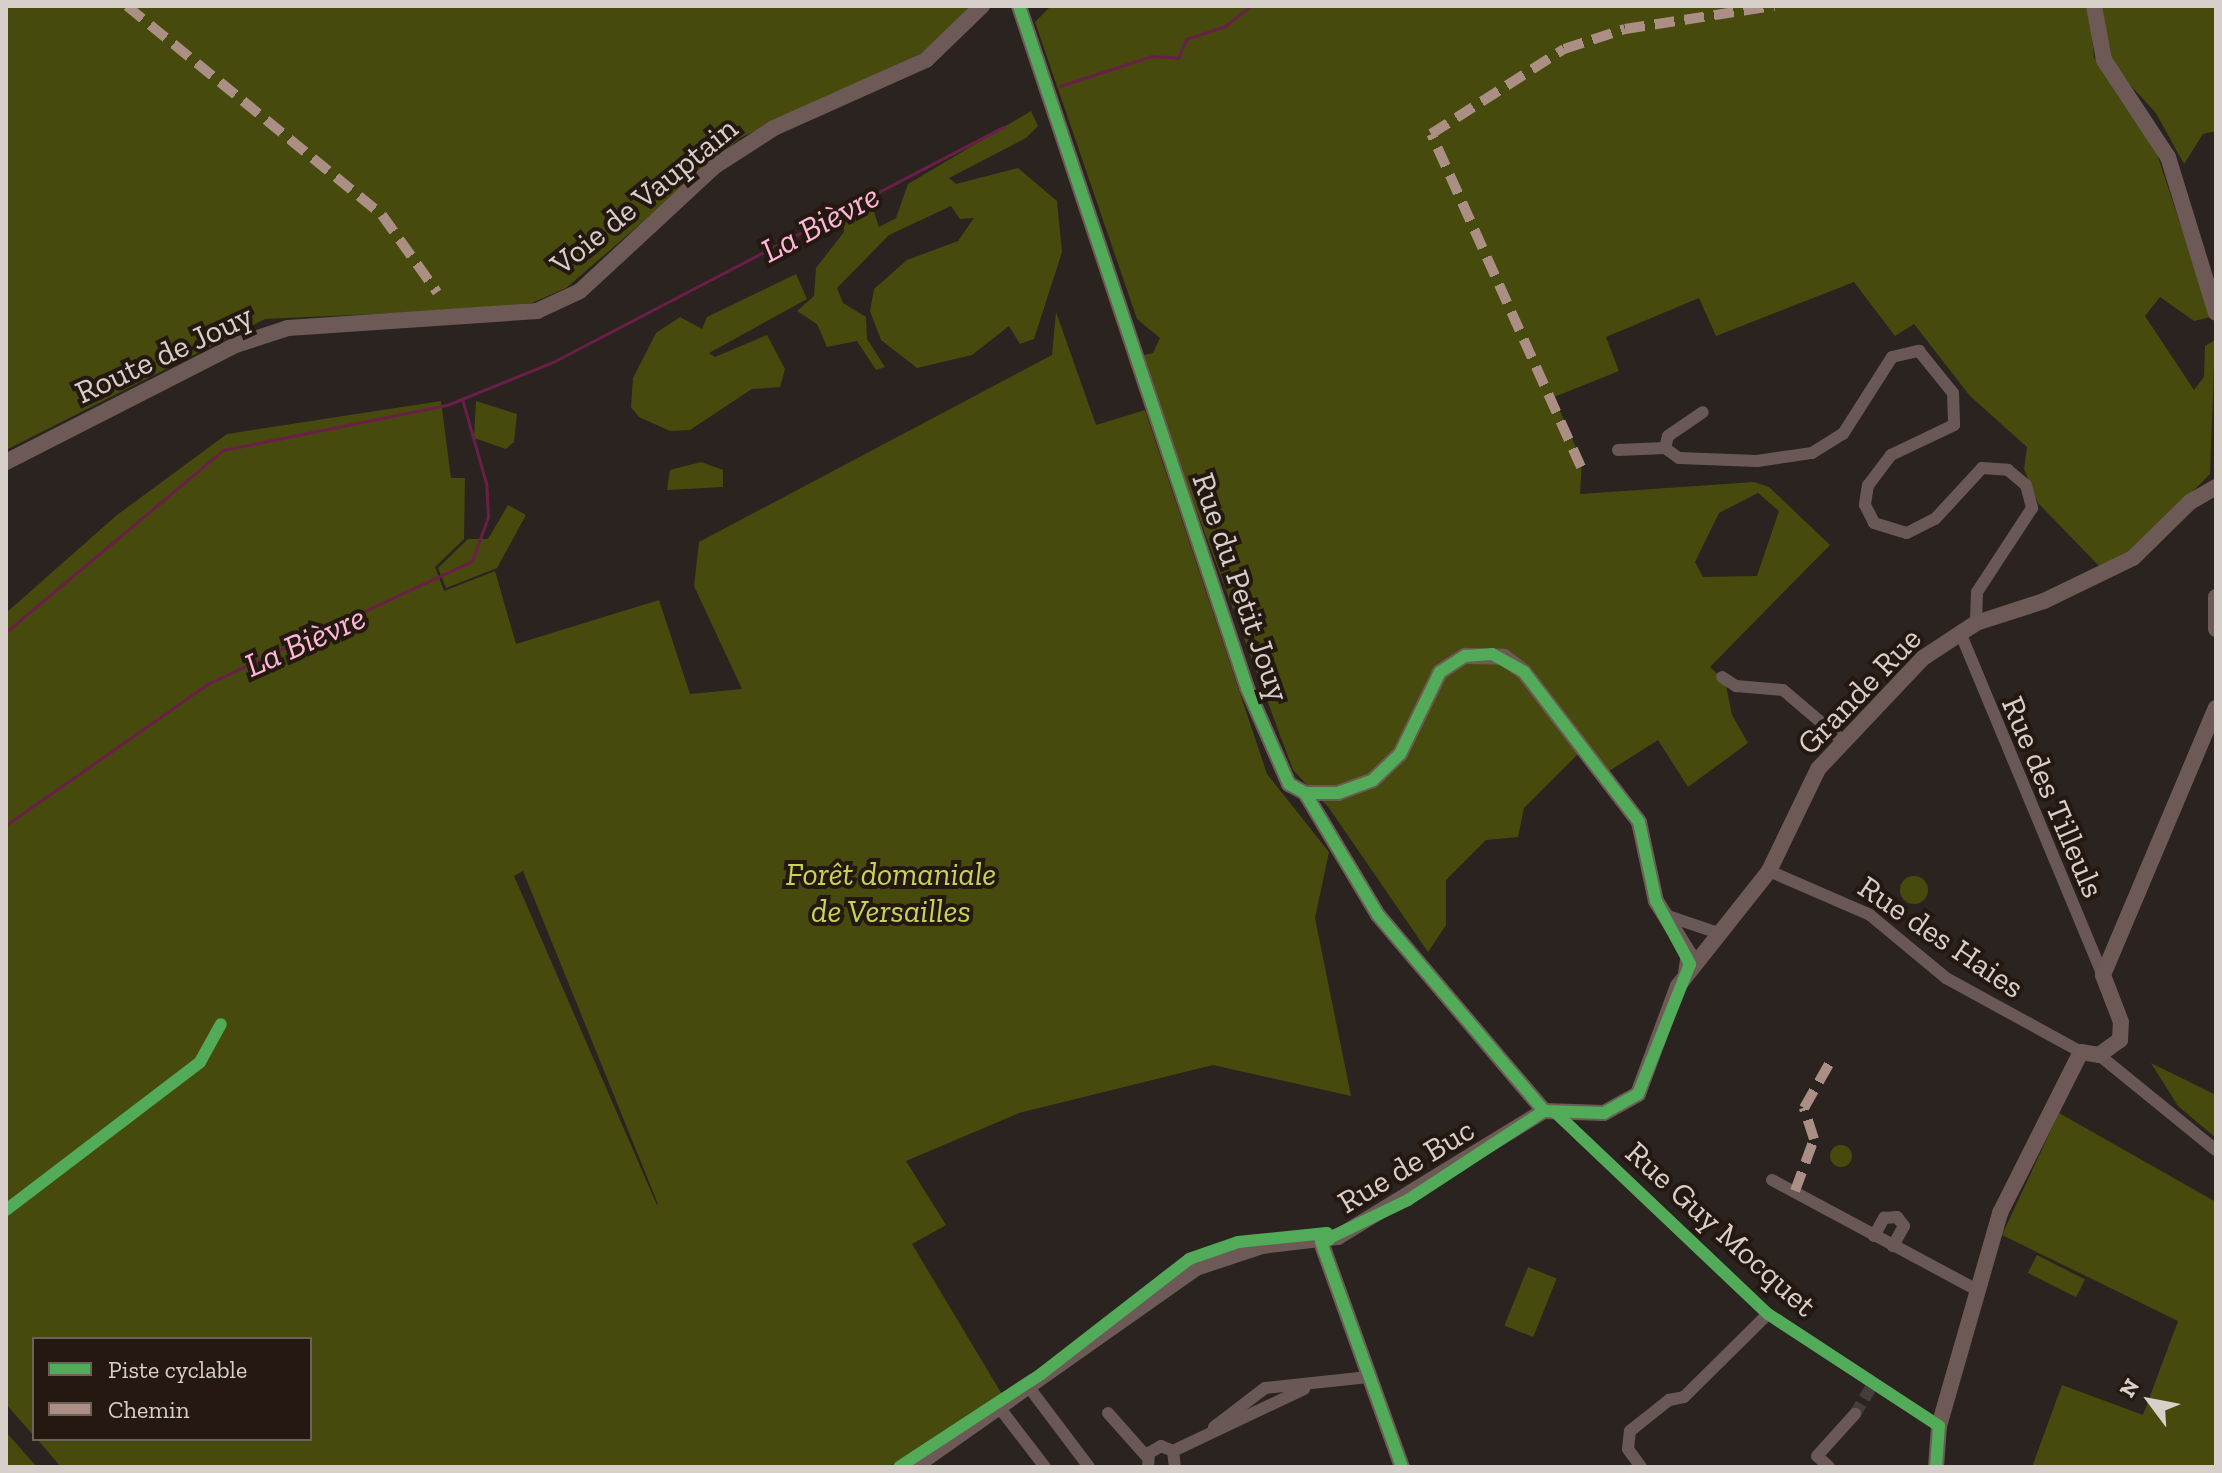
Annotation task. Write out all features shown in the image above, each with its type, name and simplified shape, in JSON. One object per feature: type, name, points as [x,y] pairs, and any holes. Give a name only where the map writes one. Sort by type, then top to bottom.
[{"type":"street","name":"Voie de Vauptain","points":[[449,318],[537,311],[580,291],[727,157],[926,60],[982,6]]},
{"type":"street","name":"Rue du Petit Jouy","points":[[1019,6],[1247,688],[1278,767],[1305,793],[1378,915],[1550,1112]]},
{"type":"street","points":[[2094,6],[2104,60],[2168,157],[2216,313]]},
{"type":"street","name":"Route de Jouy","points":[[6,462],[236,345],[288,328],[449,318]]},
{"type":"street","points":[[1618,450],[1665,448],[1679,458],[1757,461],[1812,453],[1843,434],[1892,357],[1919,351],[1953,393],[1954,425],[1891,455],[1868,485],[1865,505],[1874,523],[1907,533],[1935,519],[1982,468],[2008,470],[2026,485],[2032,508],[1977,592],[1976,623]]},
{"type":"street","points":[[1665,448],[1668,436],[1703,412]]},
{"type":"street","name":"Grande Rue","points":[[1550,1112],[1604,1113],[1638,1094],[1686,973],[1769,871],[1818,769],[1838,735],[1923,658],[1962,637],[1976,623],[2044,601],[2133,558],[2190,502],[2216,487]]},
{"type":"street","points":[[2216,597],[2216,629]]},
{"type":"street","name":"Rue des Tilleuls","points":[[1962,637],[2103,975]]},
{"type":"street","points":[[1305,793],[1338,793],[1373,780],[1400,754],[1440,672],[1465,656],[1504,657],[1524,672],[1639,822],[1662,914],[1689,954],[1686,973]]},
{"type":"street","points":[[1722,677],[1736,686],[1780,689],[1838,735]]},
{"type":"street","points":[[2099,1055],[2122,1031],[2103,975],[2216,708]]},
{"type":"street","name":"Rue des Haies","points":[[1769,871],[1870,915],[1946,978],[2081,1052]]},
{"type":"street","points":[[1662,914],[1718,933]]},
{"type":"street","points":[[1936,1467],[1939,1426],[2000,1213],[2081,1052],[2099,1055],[2216,1150]]},
{"type":"street","name":"Rue de Buc","points":[[914,1467],[1002,1411],[1196,1268],[1262,1246],[1321,1242],[1408,1200],[1550,1112]]},
{"type":"street","name":"Rue Guy Mocquet","points":[[1550,1112],[1768,1314],[1939,1426]]},
{"type":"street","points":[[1772,1180],[1977,1290]]},
{"type":"street","points":[[1874,1236],[1884,1218],[1897,1217],[1904,1226],[1893,1246]]},
{"type":"street","points":[[1321,1242],[1402,1467]]},
{"type":"street","points":[[1641,1467],[1628,1449],[1630,1431],[1669,1400],[1684,1397],[1768,1314]]},
{"type":"street","points":[[1108,1413],[1148,1462],[1156,1447],[1173,1451],[1214,1427],[1265,1388],[1304,1389],[1368,1377]]},
{"type":"street","points":[[1214,1427],[1304,1389]]},
{"type":"street","points":[[1031,1390],[1089,1467]]},
{"type":"street","points":[[1002,1411],[1045,1467]]},
{"type":"street","points":[[1829,1467],[1817,1456],[1855,1414]]},
{"type":"street","points":[[1173,1451],[1175,1467]]},
{"type":"green space","points":[[6,6],[974,6],[936,46],[740,138],[566,288],[532,303],[484,309],[265,319],[6,450]]},
{"type":"green space","points":[[1051,6],[2089,6],[2094,57],[2154,145],[2211,317],[2194,321],[2160,297],[2145,316],[2194,390],[2204,377],[2205,346],[2215,340],[2210,474],[2136,548],[2101,568],[2038,503],[2024,469],[2027,447],[1970,396],[1914,324],[1895,336],[1854,282],[1716,336],[1699,298],[1606,337],[1619,371],[1554,397],[1582,461],[1580,494],[1754,482],[1769,487],[1830,545],[1710,667],[1725,681],[1732,715],[1748,743],[1688,787],[1658,740],[1609,771],[1579,753],[1524,808],[1518,837],[1486,840],[1446,880],[1446,925],[1428,952],[1329,808],[1293,770],[1139,356],[1153,353],[1160,338],[1137,319],[1035,22]],"holes":[[[1758,493],[1779,511],[1757,576],[1703,577],[1695,562],[1719,513]]]},
{"type":"green space","points":[[2100,6],[2216,6],[2216,131],[2203,134],[2184,164],[2156,113],[2109,62]]},
{"type":"green space","points":[[1031,111],[1038,126],[1026,138],[949,178],[956,184],[1018,168],[1057,201],[1062,252],[1034,339],[1020,344],[1009,326],[972,355],[917,368],[881,340],[870,311],[874,289],[907,260],[958,241],[974,218],[960,219],[951,206],[889,235],[837,288],[843,303],[866,317],[867,339],[885,367],[876,370],[857,341],[827,347],[817,324],[797,311],[814,296],[816,268],[844,232],[843,206],[857,195],[871,203],[879,227],[896,218],[908,184]]},
{"type":"green space","points":[[796,274],[807,299],[709,353],[715,357],[767,335],[785,369],[780,387],[752,389],[690,430],[670,431],[639,417],[631,407],[633,378],[656,333],[680,317],[702,329],[707,317]]},
{"type":"green space","name":"Forêt domaniale de Versailles","points":[[1056,312],[1096,425],[1145,410],[1267,774],[1329,852],[1315,918],[1351,1096],[1213,1065],[1019,1113],[906,1161],[946,1225],[912,1244],[1003,1396],[888,1467],[61,1467],[39,1441],[312,1441],[312,1337],[32,1337],[32,1434],[6,1404],[6,613],[117,515],[227,434],[441,401],[451,478],[465,478],[464,539],[435,567],[444,591],[495,571],[516,644],[659,600],[690,694],[742,689],[694,586],[699,542],[1052,355]],"holes":[[[523,871],[658,1204],[514,876]]]},
{"type":"green space","points":[[476,401],[517,414],[514,442],[506,449],[474,438]]},
{"type":"green space","points":[[701,462],[723,470],[723,487],[667,490],[670,470]]},
{"type":"green space","points":[[508,505],[526,515],[497,568],[446,588],[438,568],[468,539],[488,539]]},
{"type":"green space","points":[[1914,876],[1924,880],[1928,890],[1924,900],[1914,904],[1904,900],[1900,890],[1904,880]]},
{"type":"green space","points":[[2151,1063],[2216,1095],[2216,1138],[2178,1106]]},
{"type":"green space","points":[[2059,1113],[2216,1202],[2216,1467],[2032,1467],[2062,1385],[2143,1415],[2178,1321],[2002,1235]]},
{"type":"green space","points":[[1841,1145],[1852,1156],[1841,1167],[1830,1156]]},
{"type":"green space","points":[[2037,1255],[2085,1280],[2076,1297],[2028,1273]]},
{"type":"green space","points":[[1528,1267],[1557,1279],[1533,1337],[1504,1325]]},
{"type":"green space","points":[[6,1432],[37,1467],[6,1467]]},
{"type":"waterway","name":"La Bièvre","points":[[1060,86],[1152,56],[1178,58],[1186,39],[1225,26],[1251,6]]},
{"type":"waterway","name":"La Bièvre","points":[[6,632],[223,450],[447,405],[553,362],[1003,127]]},
{"type":"waterway","name":"La Bièvre","points":[[6,825],[207,684],[472,561],[488,517],[486,483],[462,399]]},
{"type":"tunnel","points":[[1855,1414],[1875,1381]]},
{"type":"marked path","points":[[127,6],[382,215],[437,292]]},
{"type":"marked path","points":[[1581,467],[1431,134],[1564,49],[1625,29],[1774,6]]},
{"type":"marked path","points":[[1795,1191],[1814,1139],[1804,1108],[1829,1064]]},
{"type":"cycle path","points":[[1019,6],[1247,688],[1289,784],[1305,793],[1338,793],[1373,780],[1400,754],[1440,672],[1465,656],[1492,654],[1524,672],[1639,822],[1656,901],[1690,964],[1638,1094],[1604,1113],[1544,1111]]},
{"type":"cycle path","points":[[1305,793],[1378,915],[1544,1111]]},
{"type":"cycle path","points":[[6,1210],[200,1062],[221,1024]]},
{"type":"cycle path","points":[[1402,1467],[1321,1242],[1408,1200],[1544,1111]]},
{"type":"cycle path","points":[[1556,1113],[1768,1314],[1939,1426],[1936,1467]]},
{"type":"cycle path","points":[[899,1467],[1041,1374],[1189,1259],[1238,1242],[1327,1233],[1329,1240]]}]
